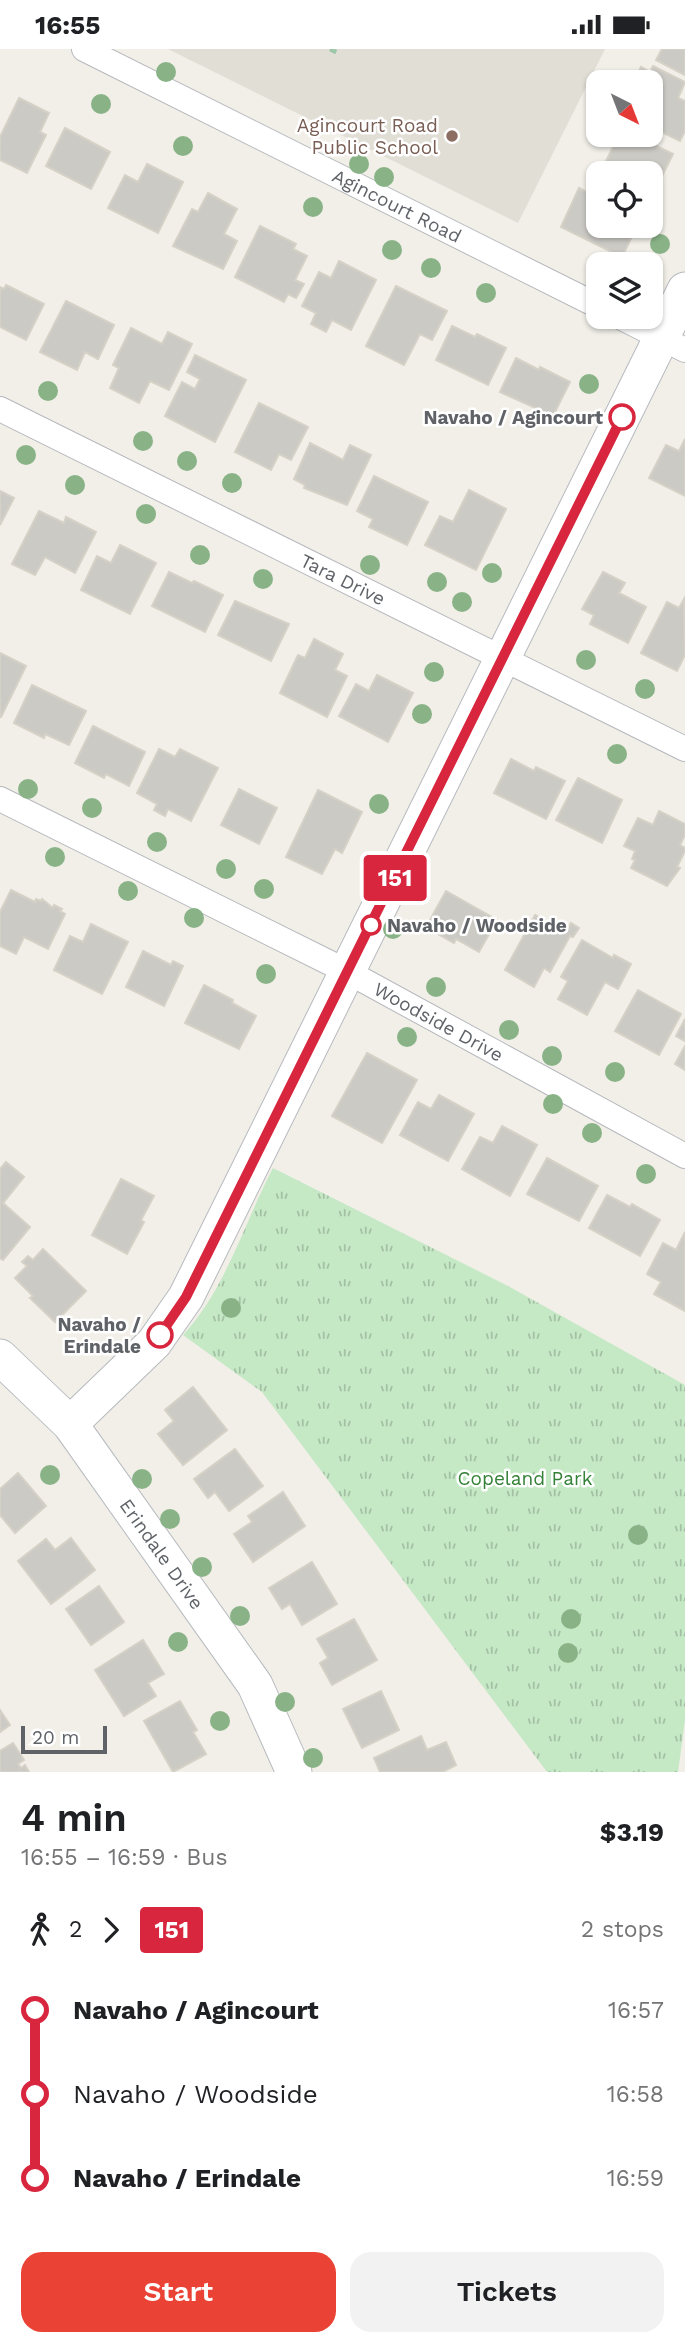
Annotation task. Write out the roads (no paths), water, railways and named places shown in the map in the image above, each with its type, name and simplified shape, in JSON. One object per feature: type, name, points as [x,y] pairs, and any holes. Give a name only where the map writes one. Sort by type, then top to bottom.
[{"type":"street","name":"Agincourt Road","points":[[84,49],[586,300]]},
{"type":"street","points":[[70,1424],[154,1343],[186,1297],[503,660],[673,344],[685,290]]},
{"type":"street","points":[[644,329],[673,344]]},
{"type":"street","name":"Tara Drive","points":[[0,409],[685,749]]},
{"type":"street","name":"Woodside Drive","points":[[0,799],[348,972],[685,1156]]},
{"type":"street","name":"Erindale Drive","points":[[0,1357],[70,1424],[255,1685],[294,1772]]},
{"type":"place","name":"Agincourt Road Public School","points":[[452,136]]},
{"type":"place","name":"Navaho / Agincourt","points":[[622,417]]},
{"type":"place","name":"Navaho / Woodside","points":[[371,925]]},
{"type":"place","name":"Navaho / Erindale","points":[[160,1335]]},
{"type":"park label","name":"Copeland Park","points":[[525,1478]]}]
